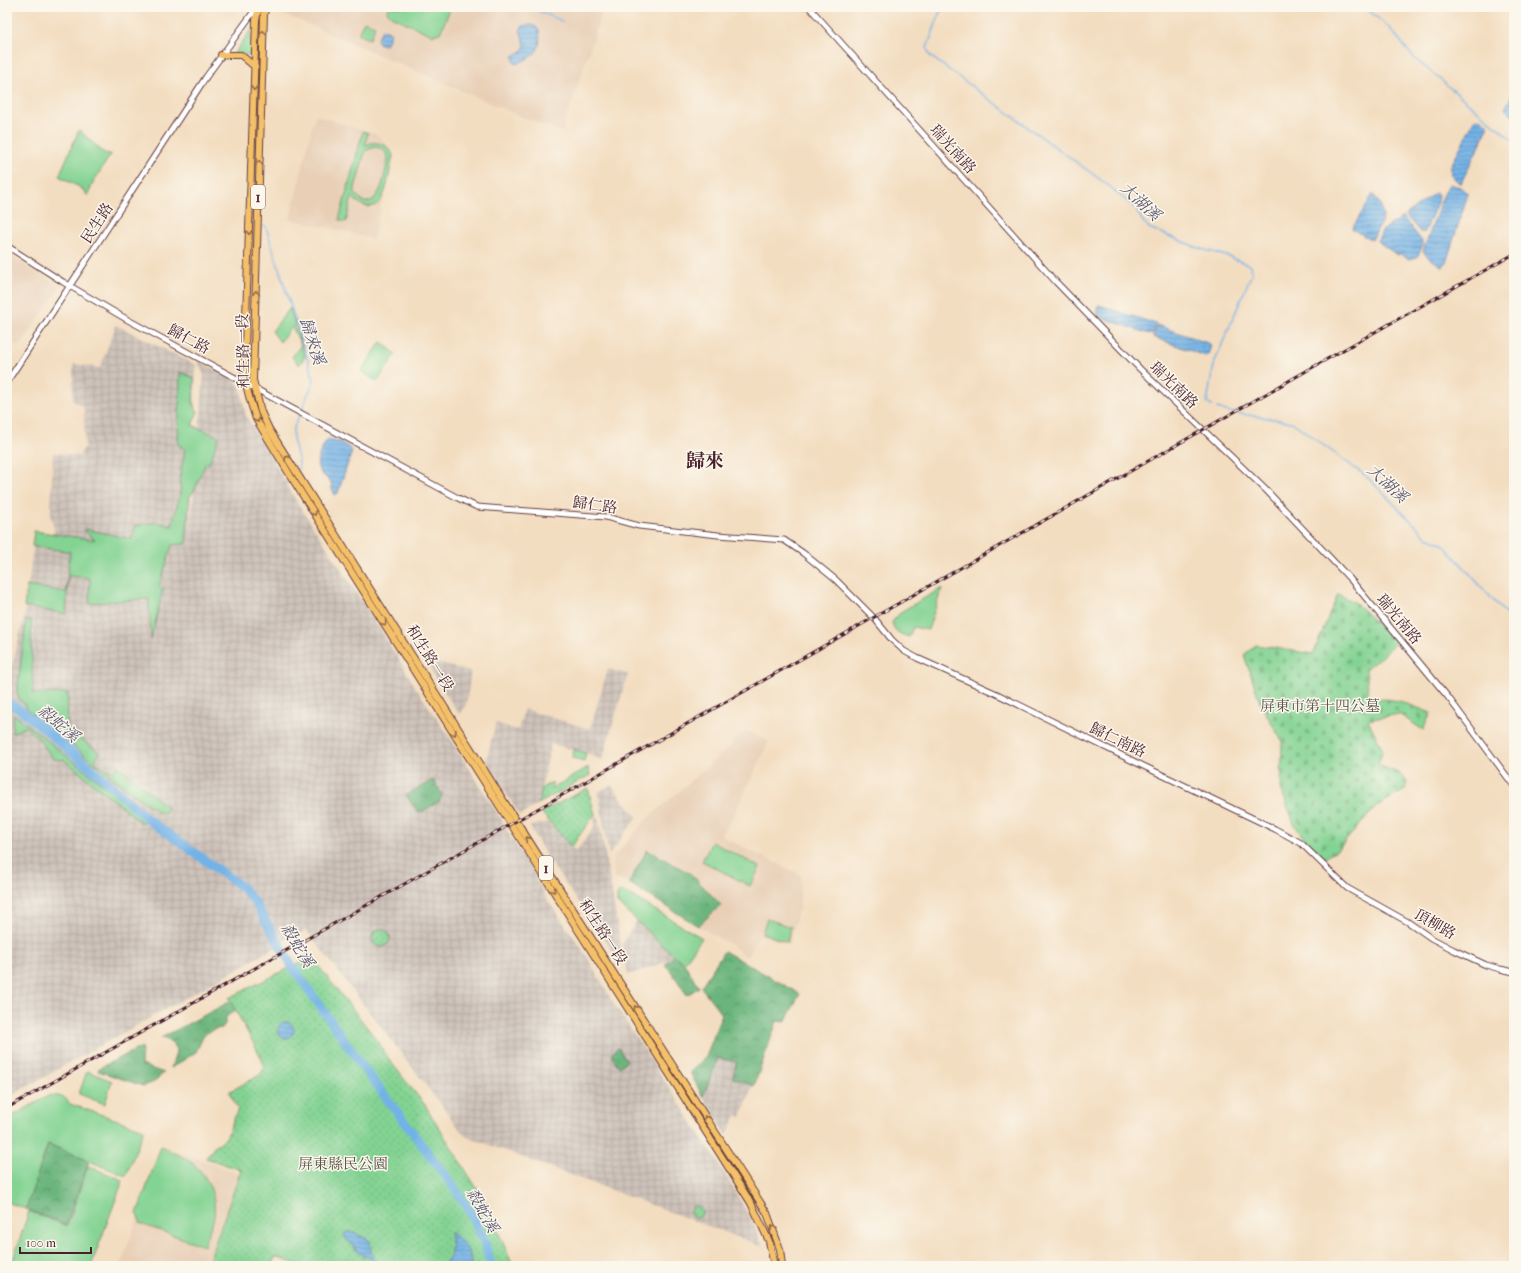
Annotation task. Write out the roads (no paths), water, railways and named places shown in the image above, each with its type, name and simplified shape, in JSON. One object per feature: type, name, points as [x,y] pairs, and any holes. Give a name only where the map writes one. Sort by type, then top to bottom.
[{"type":"main road","name":"和生路一段","points":[[258,7],[256,20],[244,377],[256,419],[752,1203],[769,1241],[774,1266]]},
{"type":"main road","name":"和生路一段","points":[[266,7],[264,14],[258,184],[253,380],[261,412],[269,429],[517,822],[767,1213],[780,1249],[782,1266]]},
{"type":"main road","points":[[221,55],[237,54],[255,67]]},
{"type":"street","name":"民生路","points":[[7,382],[206,77],[258,7]]},
{"type":"street","name":"瑞光南路","points":[[809,7],[1056,282],[1140,369],[1267,491],[1351,580],[1448,697],[1514,786]]},
{"type":"street","name":"歸仁路","points":[[7,246],[69,286],[153,334],[246,382],[477,507],[606,516],[639,526],[718,535],[784,540],[804,553],[836,580],[875,619]]},
{"type":"street","name":"歸仁南路","points":[[875,619],[892,640],[904,651],[917,658],[997,694],[1301,843],[1347,888]]},
{"type":"street","name":"頂柳路","points":[[1347,888],[1408,922],[1431,938],[1486,965],[1514,972]]},
{"type":"water","points":[[534,25],[539,30],[540,37],[538,48],[533,55],[516,64],[513,56],[522,51],[525,45],[520,30],[523,26]]},
{"type":"water","points":[[382,29],[391,33],[387,44],[384,45],[379,43],[377,40]]},
{"type":"water","points":[[1514,90],[1514,118],[1505,109]]},
{"type":"water","points":[[1480,118],[1488,125],[1488,128],[1461,183],[1459,183],[1451,175],[1450,168],[1474,120]]},
{"type":"water","points":[[1449,184],[1460,187],[1468,194],[1447,260],[1443,267],[1428,257],[1423,251],[1443,196]]},
{"type":"water","points":[[1435,193],[1438,195],[1438,200],[1425,232],[1420,232],[1406,216]]},
{"type":"water","points":[[1373,194],[1381,206],[1383,219],[1372,240],[1352,229]]},
{"type":"water","points":[[1403,217],[1422,241],[1422,247],[1417,257],[1409,260],[1401,254],[1397,255],[1377,241],[1383,230]]},
{"type":"water","points":[[1099,305],[1156,324],[1152,335],[1100,317],[1097,312]]},
{"type":"water","points":[[1157,325],[1210,344],[1208,355],[1205,356],[1153,337]]},
{"type":"water","points":[[328,439],[342,443],[352,451],[338,493],[335,495],[331,482],[322,474],[318,466],[318,458]]},
{"type":"water","points":[[286,1022],[293,1027],[294,1030],[289,1037],[286,1038],[279,1033],[278,1030],[283,1023]]},
{"type":"water","points":[[347,1232],[355,1233],[370,1241],[371,1252],[379,1266],[377,1266],[369,1257],[364,1256],[357,1251],[346,1239],[344,1234]]},
{"type":"water","points":[[450,1232],[465,1246],[470,1255],[471,1266],[443,1266],[451,1254],[452,1246]]},
{"type":"waterway","points":[[530,7],[562,21]]},
{"type":"waterway","name":"大湖溪","points":[[942,7],[927,48],[930,56],[1109,186],[1135,208],[1144,223],[1149,228],[1201,249],[1227,256],[1251,266],[1252,273],[1215,361],[1207,403],[1212,406]]},
{"type":"waterway","points":[[1364,7],[1390,28],[1413,57],[1514,141]]},
{"type":"waterway","name":"歸來溪","points":[[263,226],[266,227],[314,380],[293,430],[293,439],[299,462],[298,470]]},
{"type":"waterway","name":"大湖溪","points":[[1217,408],[1229,412],[1292,422],[1367,477],[1427,537],[1442,543],[1514,623]]},
{"type":"waterway","name":"歸來溪","points":[[286,483],[290,479]]},
{"type":"waterway","name":"殺蛇溪","points":[[7,703],[18,708],[43,728],[149,820],[242,887],[255,903],[292,966],[363,1067],[468,1208],[485,1243],[491,1266]]},
{"type":"railway","points":[[7,1108],[564,794],[1514,254]]},
{"type":"district","name":"歸來","points":[[705,460]]},
{"type":"park label","name":"屏東市第十四公墓","points":[[1320,706]]},
{"type":"park label","name":"屏東縣民公園","points":[[343,1164]]}]
